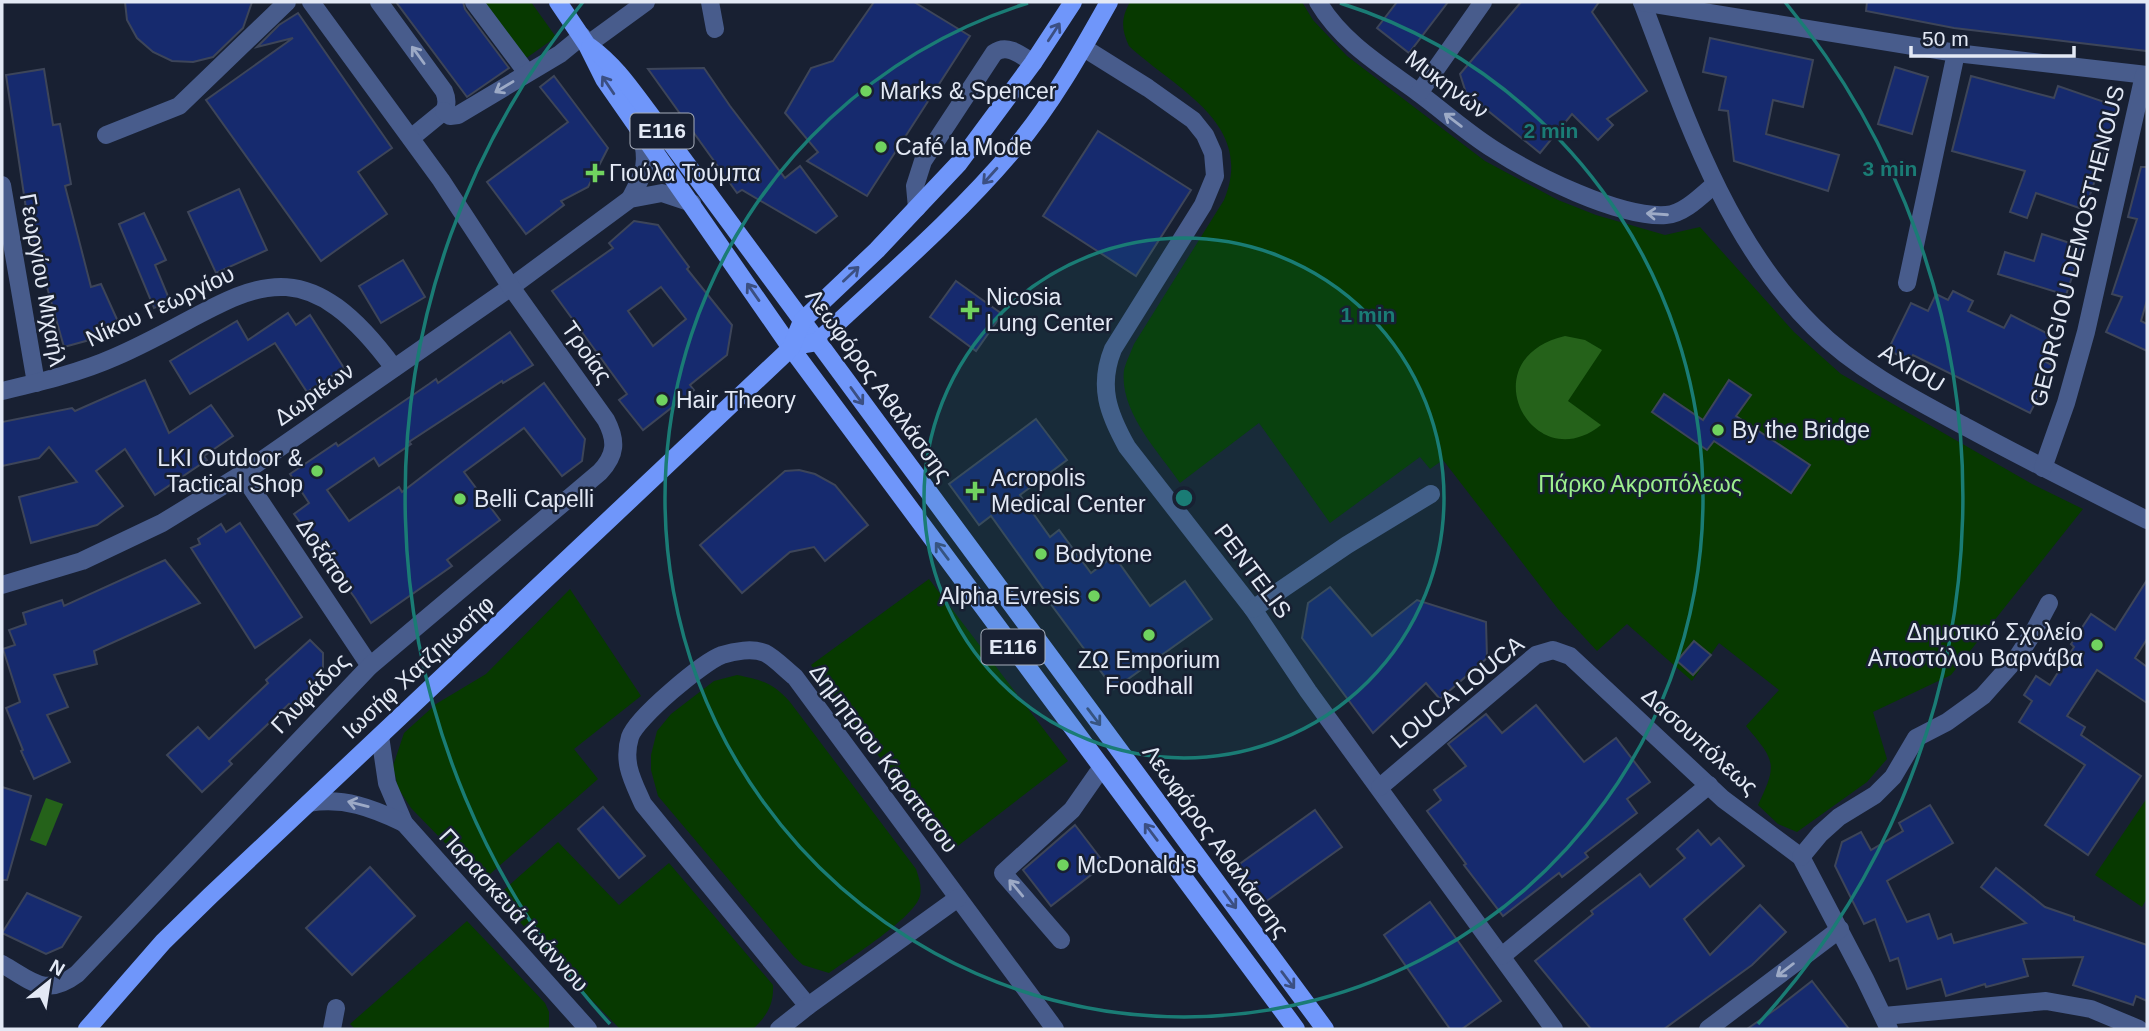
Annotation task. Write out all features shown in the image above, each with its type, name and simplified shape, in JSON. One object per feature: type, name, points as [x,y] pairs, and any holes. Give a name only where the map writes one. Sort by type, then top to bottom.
[{"type":"main road","name":"Λεωφόρος Αθαλάσσης","points":[[558,2],[585,41],[604,79],[791,348],[1296,1029]]},
{"type":"main road","points":[[791,348],[802,321],[959,163],[1073,2]]},
{"type":"main road","points":[[791,348],[817,342],[923,244],[985,182],[1016,147],[1048,103],[1110,2]]},
{"type":"main road","name":"Λεωφόρος Αθαλάσσης","points":[[585,41],[618,72],[1325,1029]]},
{"type":"main road","name":"Ιωσήφ Χατζηιωσήφ","points":[[87,1029],[163,942],[791,348]]},
{"type":"street","points":[[106,135],[179,106],[287,2]]},
{"type":"street","name":"Τροίας","points":[[311,2],[441,180],[511,287],[606,420],[614,439],[614,449]]},
{"type":"street","points":[[379,2],[444,91],[447,105],[444,111],[411,138]]},
{"type":"street","points":[[474,2],[527,73]]},
{"type":"street","points":[[444,111],[450,116],[457,115],[585,41],[646,2]]},
{"type":"street","points":[[710,2],[715,29]]},
{"type":"street","name":"Μυκηνών","points":[[1318,2],[1355,46],[1495,150],[1599,202],[1638,213],[1669,215],[1690,205],[1715,184]]},
{"type":"street","points":[[1419,93],[1483,2]]},
{"type":"street","points":[[1642,2],[1956,53],[2146,75]]},
{"type":"street","name":"AXIOU","points":[[1642,2],[1715,184],[1748,244],[1779,287],[1813,327],[1862,368],[1934,410],[2147,520]]},
{"type":"street","name":"PENTELIS","points":[[1084,48],[1149,88],[1193,120],[1205,135],[1213,153],[1215,176],[1210,193],[1113,349],[1104,382],[1118,430],[1127,447],[1252,609],[1308,691],[1554,1029]]},
{"type":"street","points":[[917,208],[915,186],[923,161],[994,53],[1006,49],[1033,62]]},
{"type":"street","points":[[1907,283],[1956,53]]},
{"type":"street","name":"GEORGIOU DEMOSTHENOUS","points":[[2043,468],[2066,403],[2086,332],[2146,75]]},
{"type":"street","points":[[630,199],[646,160],[641,131]]},
{"type":"street","name":"Γεωργίου Μιχαήλ","points":[[2,185],[5,218],[36,383]]},
{"type":"street","points":[[630,199],[662,194],[692,203]]},
{"type":"street","name":"Δωριέων","points":[[2,585],[82,561],[162,523],[242,474],[511,287],[630,199]]},
{"type":"street","name":"Νίκου Γεωργίου","points":[[2,391],[36,383],[115,357],[245,293],[283,285],[303,289],[338,308],[394,368]]},
{"type":"street","name":"Γλυφάδος","points":[[2,964],[35,982],[55,987],[77,974],[370,666],[600,472],[607,465],[614,449]]},
{"type":"street","name":"Δοξάτου","points":[[242,474],[370,666]]},
{"type":"street","points":[[1252,609],[1347,545],[1431,494]]},
{"type":"street","points":[[1801,857],[1839,817],[1875,795],[1884,786],[1906,758],[1916,737],[1947,722],[1983,695],[2016,659],[2049,603]]},
{"type":"street","name":"LOUCA LOUCA","points":[[1380,787],[1536,654],[1553,650],[1570,656]]},
{"type":"street","name":"Δημητριου Καρατασου","points":[[808,1006],[643,804],[627,768],[631,734],[650,710],[707,664],[721,656],[741,651],[765,653],[795,677],[1055,1029]]},
{"type":"street","name":"Δασουπόλεως","points":[[1570,656],[1723,799],[1801,857],[1886,1022]]},
{"type":"street","name":"Παρασκευά Ιωάννου","points":[[380,736],[387,783],[404,823],[584,1028]]},
{"type":"street","points":[[1061,940],[1003,873],[1072,810],[1102,767]]},
{"type":"street","points":[[1502,956],[1709,785]]},
{"type":"street","name":"Παρασκευά Ιωάννου","points":[[309,803],[330,800],[354,803],[370,807],[404,823]]},
{"type":"street","points":[[779,1029],[958,898]]},
{"type":"street","points":[[1707,1029],[1840,929]]},
{"type":"street","points":[[1886,1022],[2046,1001],[2091,1009],[2139,1029]]},
{"type":"street","points":[[332,1029],[336,1008]]},
{"type":"green space","points":[[483,2],[531,2],[556,37],[525,59]]},
{"type":"green space","name":"Πάρκο Ακροπόλεως","points":[[1130,2],[1302,2],[1313,20],[1347,56],[1485,161],[1558,200],[1596,215],[1665,235],[1700,227],[1794,332],[1841,374],[2032,484],[2083,509],[1951,675],[1873,712],[1887,759],[1867,782],[1797,832],[1778,824],[1758,805],[1769,780],[1770,763],[1763,747],[1746,726],[1779,690],[1719,643],[1692,681],[1627,624],[1597,651],[1558,609],[1443,460],[1430,469],[1420,457],[1330,523],[1259,423],[1180,483],[1151,444],[1134,415],[1124,385],[1124,370],[1134,344],[1224,200],[1231,173],[1229,150],[1220,129],[1206,110],[1129,46],[1123,24]]},
{"type":"green space","points":[[929,579],[1068,761],[950,852],[811,665]]},
{"type":"green space","points":[[570,589],[641,696],[574,749],[598,779],[482,881],[411,808],[398,788],[393,766],[404,733],[436,704],[486,674]]},
{"type":"green space","points":[[737,675],[766,683],[790,702],[916,869],[920,896],[915,905],[894,926],[829,973],[803,965],[794,957],[658,796],[651,770],[651,755],[657,731],[671,714],[714,681]]},
{"type":"green space","points":[[2147,798],[2147,898],[2142,907],[2095,875]]},
{"type":"green space","points":[[558,842],[619,905],[669,863],[773,985],[771,1004],[758,1024],[753,1029],[620,1029],[567,975],[497,896]]},
{"type":"green space","points":[[467,921],[545,1003],[549,1012],[549,1029],[355,1029],[350,1024]]},
{"type":"shaded area","points":[[1565,336],[1585,340],[1602,350],[1568,401],[1601,425],[1576,438],[1553,438],[1534,427],[1521,410],[1516,389],[1520,367],[1536,349]]},
{"type":"shaded area","points":[[46,798],[63,804],[46,846],[30,840]]},
{"type":"building","points":[[125,2],[252,2],[243,28],[213,57],[193,62],[172,61],[153,52],[137,38],[127,20]]},
{"type":"building","points":[[396,2],[463,2],[465,9],[509,68],[467,97]]},
{"type":"building","name":"Marks & Spencer","points":[[874,2],[914,2],[970,36],[867,196],[807,161],[818,152],[785,113],[811,68],[833,61]]},
{"type":"building","points":[[1397,2],[1448,2],[1409,53],[1377,28]]},
{"type":"building","points":[[1521,2],[1599,2],[1592,12],[1647,91],[1607,119],[1613,125],[1598,140],[1572,114],[1540,153],[1466,93],[1460,74]]},
{"type":"building","points":[[1867,2],[2147,2],[2147,51],[1954,28],[1866,11]]},
{"type":"building","points":[[298,13],[392,148],[358,172],[387,214],[321,261],[206,100],[293,38],[257,47],[279,25]]},
{"type":"building","points":[[1710,38],[1813,60],[1803,107],[1773,100],[1766,134],[1839,155],[1828,191],[1734,161],[1728,111],[1719,110],[1726,77],[1703,72]]},
{"type":"building","points":[[1895,67],[1928,77],[1912,134],[1878,124]]},
{"type":"building","points":[[704,68],[785,178],[800,166],[837,216],[816,233],[742,190],[737,193],[648,69]]},
{"type":"building","points":[[44,69],[53,125],[60,124],[71,184],[65,186],[91,287],[101,284],[120,326],[91,335],[93,339],[64,347],[43,273],[41,274],[27,215],[6,75]]},
{"type":"building","points":[[554,76],[608,148],[588,187],[561,201],[564,205],[526,234],[487,182],[568,122],[540,87]]},
{"type":"building","points":[[1971,76],[2054,98],[2058,86],[2119,107],[2085,210],[2036,193],[2027,218],[2010,212],[2025,171],[1952,151]]},
{"type":"building","points":[[1098,131],[1191,190],[1136,276],[1043,216]]},
{"type":"building","points":[[2141,167],[2147,167],[2147,300],[2141,321],[2147,324],[2147,351],[2106,332],[2122,297],[2112,294],[2137,219],[2128,217]]},
{"type":"building","points":[[239,189],[267,250],[216,273],[188,212]]},
{"type":"building","points":[[144,213],[166,260],[155,265],[170,301],[154,308],[119,224]]},
{"type":"building","points":[[634,221],[658,225],[689,267],[687,269],[732,325],[727,355],[690,385],[694,390],[643,430],[619,400],[627,394],[552,291],[613,248],[609,243]],"holes":[[[661,287],[686,319],[653,346],[628,311]]]},
{"type":"building","points":[[2042,234],[2082,247],[2066,295],[1998,274],[2005,252],[2034,261]]},
{"type":"building","points":[[403,260],[425,297],[381,323],[359,286]]},
{"type":"building","points":[[956,281],[1002,314],[976,351],[930,317]]},
{"type":"building","points":[[1953,291],[1973,301],[1968,311],[2004,328],[2011,315],[2056,338],[2044,361],[2054,366],[2030,413],[1913,355],[1910,361],[1888,350],[1911,303],[1928,311],[1936,294],[1948,300]]},
{"type":"building","points":[[288,313],[296,325],[310,315],[344,368],[307,392],[275,343],[190,394],[170,361],[237,321],[248,340]]},
{"type":"building","points":[[510,332],[533,365],[503,383],[502,381],[409,442],[411,444],[379,466],[374,458],[327,490],[349,521],[399,487],[402,492],[544,383],[585,439],[582,461],[562,476],[524,428],[464,472],[500,520],[447,560],[452,566],[371,623],[294,514],[309,503],[290,474],[336,443],[338,446],[436,379],[438,383]]},
{"type":"building","points":[[145,380],[169,433],[211,405],[233,436],[204,456],[207,460],[155,495],[125,449],[96,471],[123,506],[97,525],[31,543],[19,497],[77,482],[49,447],[39,458],[2,466],[2,422],[72,408],[75,411]]},
{"type":"building","name":"By the Bridge","points":[[1729,380],[1751,395],[1736,416],[1810,465],[1791,493],[1714,441],[1707,450],[1652,412],[1664,394],[1703,420]]},
{"type":"building","points":[[1036,419],[1067,460],[1020,495],[1050,537],[1059,530],[1091,573],[1114,556],[1150,606],[1185,581],[1212,619],[1114,689],[1050,603],[1052,601],[991,516],[979,525],[949,484]]},
{"type":"building","points":[[799,470],[815,474],[835,485],[868,525],[825,561],[814,547],[790,552],[742,593],[700,545],[785,471]]},
{"type":"building","points":[[240,523],[302,617],[255,648],[191,548],[200,544],[198,539],[221,524],[226,532]]},
{"type":"building","points":[[165,560],[200,603],[94,651],[97,664],[54,675],[68,707],[47,715],[70,762],[34,779],[6,708],[20,702],[3,649],[15,645],[9,630],[26,624],[23,613],[62,600],[64,606]]},
{"type":"building","points":[[2147,580],[2147,639],[2135,658],[2147,667],[2147,703],[2097,670],[2067,716],[2085,727],[2081,735],[2141,776],[2088,855],[2045,825],[2085,765],[2019,722],[2032,701],[2024,695],[2036,676],[2050,685],[2074,647],[2071,644],[2091,614],[2115,630]]},
{"type":"building","points":[[1330,587],[1372,636],[1417,600],[1486,622],[1487,658],[1440,699],[1426,683],[1373,733],[1302,638],[1308,603]]},
{"type":"building","points":[[310,640],[323,653],[323,680],[295,711],[289,704],[229,761],[232,764],[202,792],[167,755],[198,727],[209,739],[268,683],[266,680]]},
{"type":"building","points":[[1694,641],[1711,655],[1693,675],[1677,661]]},
{"type":"building","points":[[1536,705],[1584,762],[1616,738],[1650,782],[1627,799],[1637,813],[1585,853],[1588,857],[1562,877],[1559,873],[1503,916],[1427,811],[1441,800],[1434,790],[1466,766],[1448,744],[1486,714],[1502,733]]},
{"type":"building","points":[[2,787],[31,796],[7,880],[2,880]]},
{"type":"building","points":[[1930,805],[1953,843],[1887,881],[1907,922],[1929,914],[1938,939],[1951,934],[1954,943],[2026,923],[1981,887],[1996,868],[2045,907],[2147,945],[2147,1001],[2136,996],[2133,1005],[2073,985],[2083,957],[2023,959],[2028,976],[1986,987],[1985,984],[1946,996],[1941,979],[1907,989],[1898,958],[1890,961],[1875,919],[1864,924],[1835,866],[1842,842],[1861,832],[1871,850],[1903,831],[1899,823]]},
{"type":"building","points":[[603,807],[645,856],[619,878],[578,829]]},
{"type":"building","points":[[1315,810],[1342,847],[1261,905],[1234,868]]},
{"type":"building","name":"McDonald's","points":[[1075,825],[1105,864],[1051,906],[1023,870]]},
{"type":"building","points":[[1698,830],[1711,845],[1719,838],[1744,866],[1684,919],[1710,955],[1760,905],[1786,932],[1752,965],[1664,1029],[1591,1029],[1535,961],[1593,914],[1591,911],[1640,874],[1650,887],[1685,858],[1677,849]]},
{"type":"building","points":[[370,867],[415,916],[352,975],[306,928]]},
{"type":"building","points":[[27,893],[81,917],[62,947],[46,954],[2,933]]},
{"type":"building","points":[[1430,902],[1501,1001],[1462,1029],[1450,1029],[1384,935]]},
{"type":"building","points":[[1812,981],[1849,1029],[1747,1029],[1776,1009]]},
{"type":"place","name":"Marks & Spencer","points":[[866,91]]},
{"type":"place","name":"Café la Mode","points":[[881,147]]},
{"type":"place","name":"Γιούλα Τούμπα","points":[[595,173]]},
{"type":"place","name":"Nicosia Lung Center","points":[[970,310]]},
{"type":"place","name":"Hair Theory","points":[[662,400]]},
{"type":"place","name":"By the Bridge","points":[[1718,430]]},
{"type":"place","name":"LKI Outdoor & Tactical Shop","points":[[317,471]]},
{"type":"place","name":"Acropolis Medical Center","points":[[975,491]]},
{"type":"place","name":"Belli Capelli","points":[[460,499]]},
{"type":"place","name":"Bodytone","points":[[1041,554]]},
{"type":"place","name":"Alpha Evresis","points":[[1094,596]]},
{"type":"place","name":"ΖΩ Emporium Foodhall","points":[[1149,635]]},
{"type":"place","name":"Δημοτικό Σχολείο Αποστόλου Βαρνάβα","points":[[2097,645]]},
{"type":"place","name":"McDonald's","points":[[1063,865]]}]
